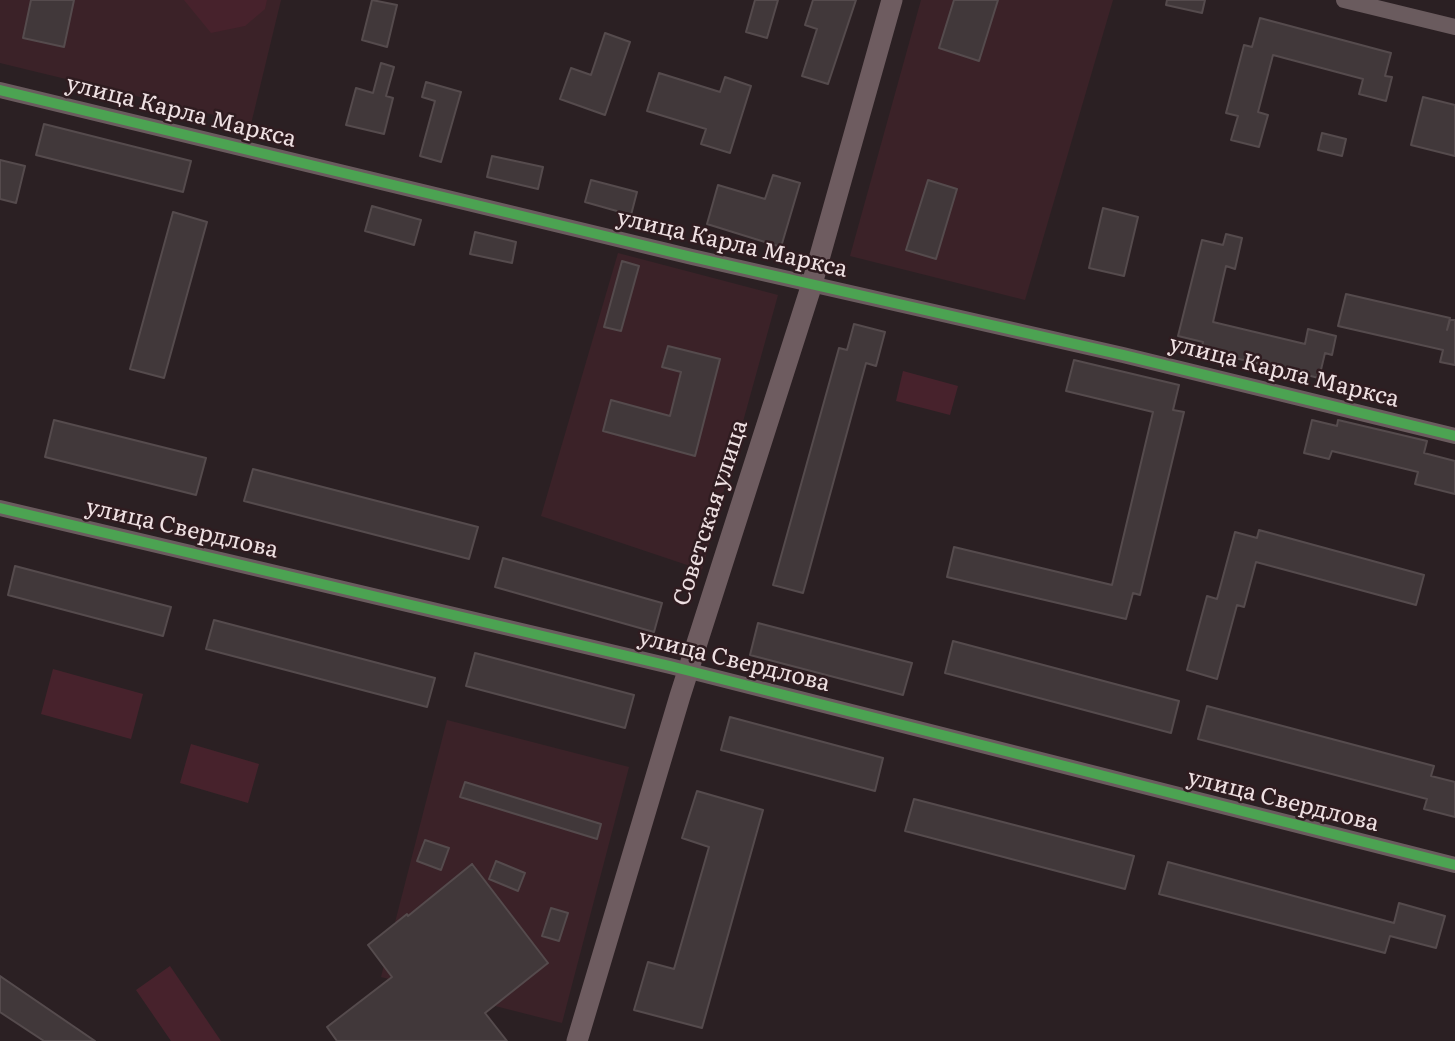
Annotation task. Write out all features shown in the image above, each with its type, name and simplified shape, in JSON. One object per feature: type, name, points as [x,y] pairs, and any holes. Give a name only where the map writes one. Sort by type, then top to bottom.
[{"type":"street","name":"Советская улица","points":[[577,1041],[688,671],[812,284],[892,0]]},
{"type":"street","points":[[1344,0],[1455,27]]},
{"type":"street","name":"улица Карла Маркса","points":[[0,90],[692,257],[1123,355],[1455,436]]},
{"type":"street","name":"улица Свердлова","points":[[0,508],[688,671],[1455,865]]},
{"type":"shaded area","points":[[0,0],[281,0],[251,124],[0,63]]},
{"type":"shaded area","points":[[184,0],[267,0],[265,9],[245,26],[211,33]]},
{"type":"shaded area","points":[[921,0],[1113,0],[1025,300],[850,256]]},
{"type":"shaded area","points":[[618,253],[778,295],[702,570],[541,516]]},
{"type":"shaded area","points":[[903,371],[958,386],[950,415],[896,401]]},
{"type":"shaded area","points":[[53,669],[143,694],[131,739],[41,714]]},
{"type":"shaded area","points":[[447,720],[629,767],[562,1023],[381,977]]},
{"type":"shaded area","points":[[191,744],[259,764],[248,803],[180,783]]},
{"type":"shaded area","points":[[170,966],[221,1041],[171,1041],[136,990]]},
{"type":"building","points":[[31,0],[74,0],[64,47],[23,38]]},
{"type":"building","points":[[372,0],[397,5],[387,47],[362,40]]},
{"type":"building","points":[[755,0],[778,0],[767,38],[746,32]]},
{"type":"building","points":[[813,0],[856,0],[828,84],[802,76],[817,29],[805,25]]},
{"type":"building","points":[[954,0],[998,0],[979,61],[939,48]]},
{"type":"building","points":[[1167,0],[1205,0],[1202,13],[1166,5]]},
{"type":"building","points":[[1260,18],[1391,53],[1385,76],[1392,77],[1386,101],[1359,94],[1363,79],[1273,55],[1258,112],[1268,115],[1259,147],[1231,140],[1238,116],[1226,113],[1244,45],[1252,47]]},
{"type":"building","points":[[605,33],[630,42],[605,115],[560,99],[571,68],[591,75]]},
{"type":"building","points":[[381,63],[394,67],[386,96],[393,98],[384,134],[346,125],[356,88],[373,93]]},
{"type":"building","points":[[659,73],[720,92],[725,77],[751,86],[730,153],[701,144],[706,129],[647,111]]},
{"type":"building","points":[[426,82],[461,92],[441,162],[420,156],[435,101],[422,97]]},
{"type":"building","points":[[1423,97],[1455,105],[1455,156],[1411,145]]},
{"type":"building","points":[[44,124],[191,161],[183,192],[36,155]]},
{"type":"building","points":[[1322,133],[1346,139],[1342,156],[1318,150]]},
{"type":"building","points":[[492,156],[543,167],[538,189],[487,177]]},
{"type":"building","points":[[0,160],[25,166],[16,203],[0,199]]},
{"type":"building","points":[[773,175],[800,183],[781,247],[707,224],[718,185],[765,199]]},
{"type":"building","points":[[591,180],[637,192],[631,215],[585,202]]},
{"type":"building","points":[[928,180],[957,189],[936,259],[906,250]]},
{"type":"building","points":[[372,206],[421,220],[414,245],[365,231]]},
{"type":"building","points":[[1103,208],[1138,217],[1124,276],[1089,268]]},
{"type":"building","points":[[173,212],[207,222],[164,378],[130,369]]},
{"type":"building","points":[[475,232],[516,242],[512,263],[470,254]]},
{"type":"building","points":[[1226,234],[1242,238],[1235,269],[1226,266],[1213,322],[1305,344],[1308,329],[1336,336],[1332,355],[1325,353],[1319,378],[1201,350],[1203,342],[1178,336],[1202,240],[1223,245]]},
{"type":"building","points":[[622,261],[639,266],[621,331],[604,327]]},
{"type":"building","points":[[1346,294],[1450,318],[1447,330],[1450,320],[1455,320],[1455,365],[1440,362],[1443,350],[1338,326]]},
{"type":"building","points":[[854,324],[885,332],[876,366],[866,363],[803,593],[773,585],[839,348],[847,350]]},
{"type":"building","points":[[668,346],[720,359],[695,456],[603,431],[611,400],[670,416],[681,372],[662,367]]},
{"type":"building","points":[[1074,360],[1179,385],[1173,410],[1184,412],[1140,595],[1133,593],[1126,619],[947,577],[954,547],[1112,585],[1153,412],[1066,391]]},
{"type":"building","points":[[54,420],[206,458],[196,495],[45,457]]},
{"type":"building","points":[[1312,420],[1337,426],[1338,420],[1427,441],[1424,453],[1455,461],[1455,494],[1415,484],[1418,472],[1332,451],[1329,459],[1304,453]]},
{"type":"building","points":[[253,469],[478,527],[469,559],[244,501]]},
{"type":"building","points":[[1259,530],[1424,575],[1416,605],[1256,562],[1244,607],[1237,605],[1217,679],[1187,670],[1207,596],[1217,599],[1235,532],[1257,538]]},
{"type":"building","points":[[503,558],[662,603],[654,632],[495,587]]},
{"type":"building","points":[[15,566],[171,607],[163,636],[8,595]]},
{"type":"building","points":[[214,620],[435,678],[427,707],[206,649]]},
{"type":"building","points":[[758,623],[912,663],[903,695],[750,655]]},
{"type":"building","points":[[953,641],[1179,701],[1171,733],[945,673]]},
{"type":"building","points":[[475,653],[634,695],[625,728],[466,686]]},
{"type":"building","points":[[1207,706],[1434,766],[1431,776],[1455,782],[1455,817],[1424,809],[1427,799],[1198,739]]},
{"type":"building","points":[[730,717],[883,758],[875,791],[721,750]]},
{"type":"building","points":[[465,782],[601,824],[597,839],[460,797]]},
{"type":"building","points":[[697,791],[763,810],[702,1028],[634,1010],[648,962],[674,969],[709,847],[682,838]]},
{"type":"building","points":[[914,799],[1134,856],[1125,889],[905,831]]},
{"type":"building","points":[[425,840],[449,848],[441,870],[417,861]]},
{"type":"building","points":[[496,861],[525,873],[518,891],[489,879]]},
{"type":"building","points":[[1168,862],[1394,923],[1399,903],[1445,916],[1436,948],[1390,936],[1385,953],[1159,894]]},
{"type":"building","points":[[472,864],[548,963],[485,1013],[507,1041],[337,1041],[327,1027],[392,977],[368,945]]},
{"type":"building","points":[[551,908],[568,913],[559,941],[542,936]]},
{"type":"building","points":[[0,976],[95,1041],[44,1041],[0,1012]]},
{"type":"cycle path","points":[[0,90],[692,257],[1123,355],[1455,436]]},
{"type":"cycle path","points":[[0,508],[670,666],[1455,865]]}]
